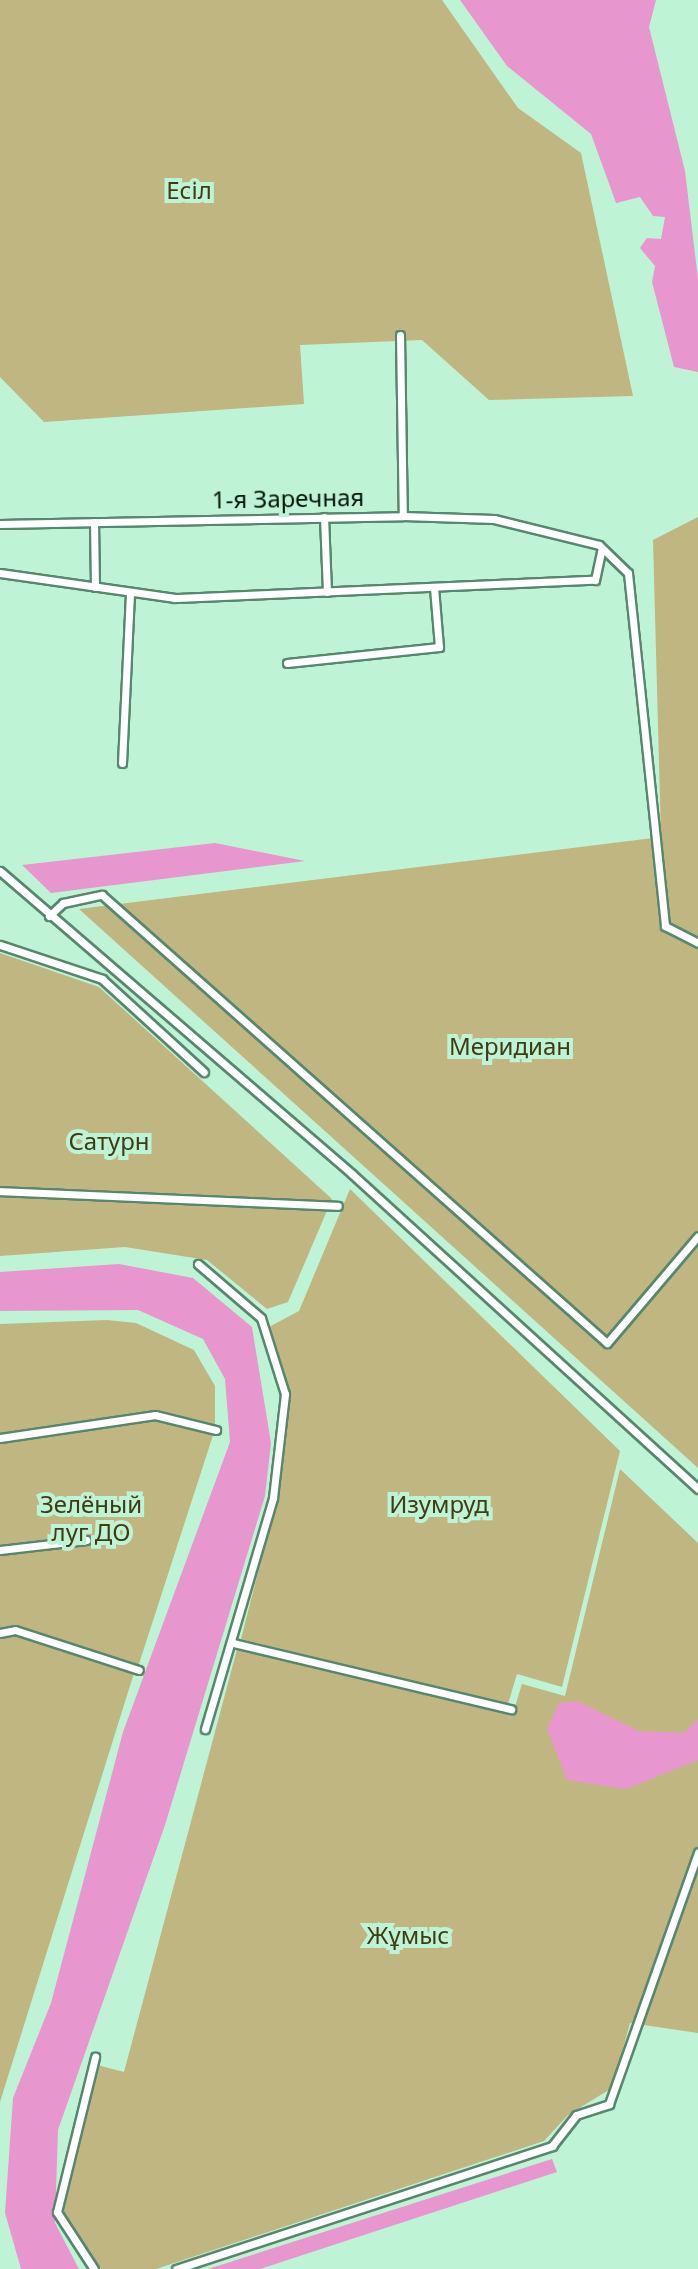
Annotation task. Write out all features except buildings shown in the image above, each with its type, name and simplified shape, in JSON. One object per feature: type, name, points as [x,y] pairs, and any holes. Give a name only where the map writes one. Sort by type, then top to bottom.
[{"type":"street","points":[[400,335],[403,516]]},
{"type":"street","name":"1-я Заречная","points":[[0,524],[403,516],[494,519],[575,539],[601,552],[628,573],[665,926],[698,943]]},
{"type":"street","points":[[324,517],[327,592]]},
{"type":"street","points":[[94,522],[95,587]]},
{"type":"street","points":[[0,573],[175,598],[595,580],[601,552]]},
{"type":"street","points":[[287,663],[439,647],[434,587]]},
{"type":"street","points":[[122,763],[130,592]]},
{"type":"street","points":[[0,871],[352,1174],[698,1489]]},
{"type":"street","points":[[49,916],[63,903],[102,895],[607,1343],[698,1236]]},
{"type":"street","points":[[0,945],[102,979],[204,1072]]},
{"type":"street","points":[[0,1191],[338,1206]]},
{"type":"street","points":[[198,1264],[261,1318],[285,1394],[273,1498],[233,1643],[205,1729]]},
{"type":"street","points":[[0,1438],[155,1415],[216,1430]]},
{"type":"street","points":[[0,1550],[86,1540]]},
{"type":"street","points":[[0,1633],[15,1630],[139,1670]]},
{"type":"street","points":[[233,1643],[511,1709]]},
{"type":"street","points":[[176,2269],[552,2146],[576,2115],[609,2104],[698,1852]]},
{"type":"street","points":[[94,2269],[57,2212],[95,2057]]},
{"type":"green space","name":"Есіл","points":[[0,0],[442,0],[518,108],[581,153],[633,396],[489,400],[422,340],[300,345],[304,404],[44,422],[0,377]]},
{"type":"green space","name":"Меридиан","points":[[698,517],[698,1468],[79,909],[661,837],[653,540]]},
{"type":"green space","name":"Сатурн","points":[[0,953],[99,987],[332,1199],[288,1302],[267,1309],[207,1260],[125,1247],[0,1256]]},
{"type":"green space","name":"Изумруд","points":[[350,1189],[620,1451],[562,1687],[517,1674],[508,1704],[241,1639],[276,1502],[289,1394],[267,1328],[299,1311]]},
{"type":"green space","points":[[107,1320],[136,1323],[194,1350],[215,1386],[215,1427],[154,1413],[0,1436],[0,1324]]},
{"type":"green space","name":"Зелёный луг ДО","points":[[155,1417],[215,1429],[138,1667],[16,1628],[0,1631],[0,1440]]},
{"type":"green space","name":"Жұмыс","points":[[620,1469],[698,1543],[698,2033],[630,2023],[612,2088],[568,2115],[544,2141],[156,2269],[101,2269],[61,2210],[73,2142],[97,2065],[124,2072],[239,1642],[513,1713],[522,1684],[565,1696]]},
{"type":"green space","points":[[7,1633],[134,1673],[0,2102],[0,1636]]},
{"type":"shaded area","points":[[460,0],[656,0],[649,27],[685,171],[698,279],[698,372],[674,367],[652,282],[655,266],[640,248],[647,238],[661,239],[665,217],[653,216],[640,197],[616,203],[591,134],[507,66]]},
{"type":"shaded area","points":[[215,843],[305,861],[51,893],[22,865]]},
{"type":"shaded area","points":[[119,1264],[193,1278],[252,1327],[271,1443],[265,1496],[165,1825],[58,2130],[55,2223],[79,2269],[21,2269],[5,2213],[13,2098],[51,2003],[123,1732],[230,1442],[225,1379],[203,1339],[138,1310],[0,1311],[0,1272]]},
{"type":"shaded area","points":[[577,1701],[639,1731],[684,1733],[698,1719],[698,1760],[626,1789],[567,1780],[547,1729],[559,1703]]},
{"type":"shaded area","points":[[552,2159],[557,2172],[260,2269],[208,2269]]}]
